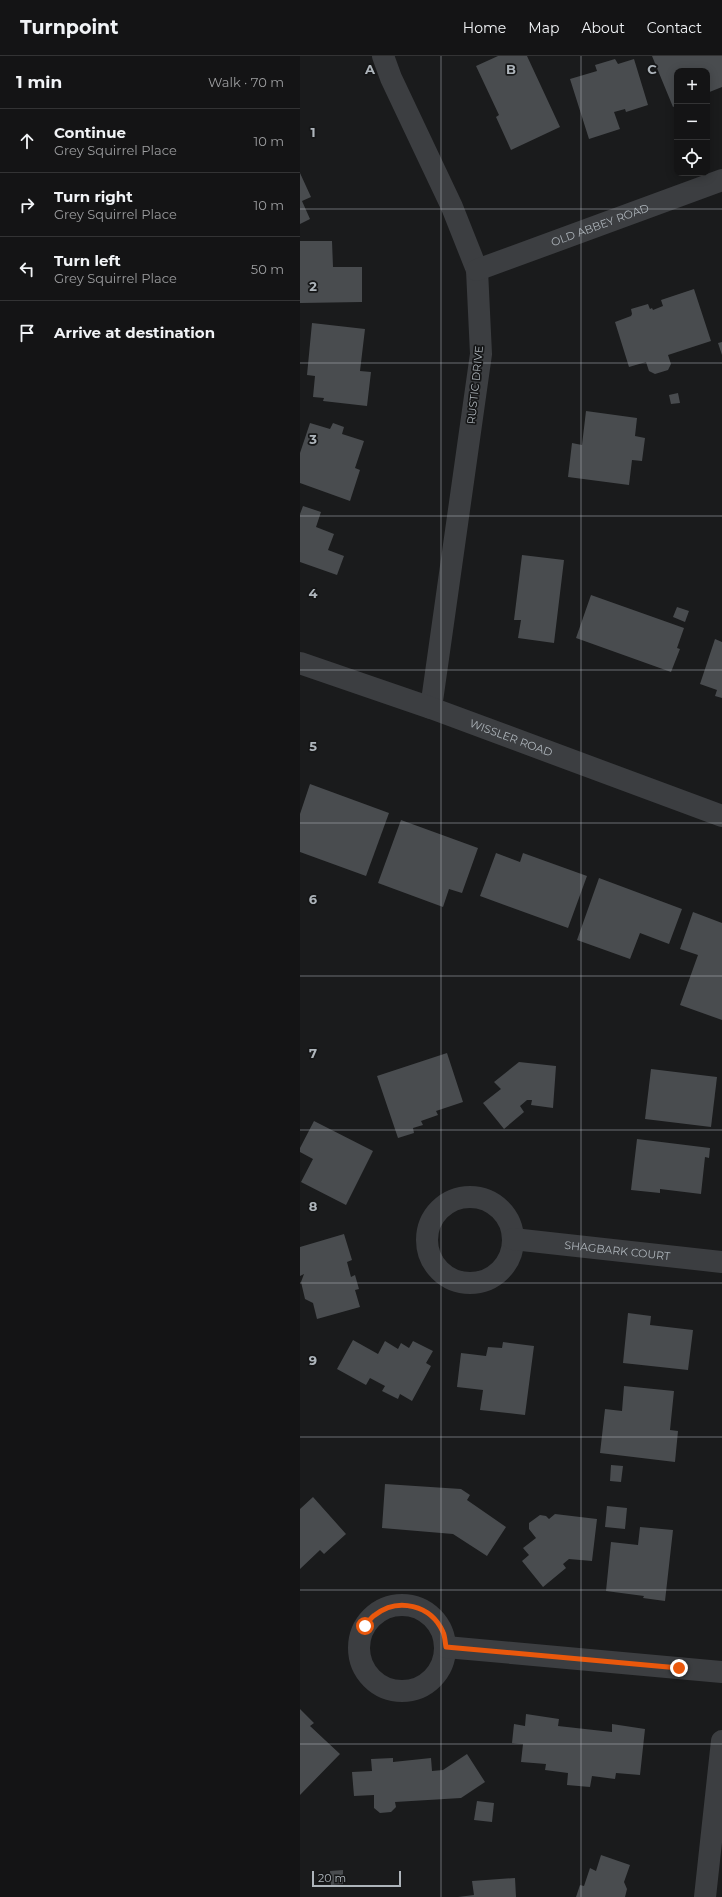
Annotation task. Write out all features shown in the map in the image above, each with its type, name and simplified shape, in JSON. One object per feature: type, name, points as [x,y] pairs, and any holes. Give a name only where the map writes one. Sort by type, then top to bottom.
[{"type":"street","name":"RUSTIC DRIVE","points":[[383,56],[391,78],[452,206],[477,270],[480,354],[431,708]]},
{"type":"street","name":"OLD ABBEY ROAD","points":[[477,270],[722,180]]},
{"type":"street","name":"WISSLER ROAD","points":[[300,663],[431,708],[722,816]]},
{"type":"street","name":"SHAGBARK COURT","points":[[513,1238],[722,1262]]},
{"type":"street","points":[[446,1647],[722,1672]]},
{"type":"street","points":[[705,1897],[722,1741]]},
{"type":"building","points":[[498,56],[527,56],[560,127],[511,150],[496,117],[499,115],[476,66]]},
{"type":"building","points":[[652,56],[722,56],[722,87],[710,92],[710,68],[674,68],[673,107]]},
{"type":"building","points":[[615,59],[618,64],[634,59],[648,105],[626,112],[625,109],[614,112],[620,129],[589,139],[570,79],[597,71],[595,65]]},
{"type":"building","points":[[300,173],[311,197],[302,201],[310,219],[300,224]]},
{"type":"building","points":[[300,241],[332,241],[333,267],[362,267],[362,302],[300,303]]},
{"type":"building","points":[[694,289],[711,341],[668,355],[671,364],[668,370],[655,374],[649,371],[646,362],[629,367],[615,322],[631,316],[631,309],[648,304],[650,309],[652,308],[653,310],[663,306],[661,300]]},
{"type":"building","points":[[312,323],[365,329],[360,371],[371,372],[367,406],[323,401],[324,398],[313,397],[315,376],[307,375]]},
{"type":"building","points":[[722,342],[722,355],[718,343]]},
{"type":"building","points":[[678,393],[680,403],[671,404],[669,395]]},
{"type":"building","points":[[586,411],[637,418],[635,436],[645,438],[642,461],[632,460],[629,485],[568,477],[572,443],[582,445]]},
{"type":"building","points":[[310,423],[330,429],[333,423],[344,427],[342,434],[364,441],[355,468],[360,470],[350,501],[300,483],[300,453]]},
{"type":"building","points":[[303,506],[321,512],[316,527],[334,534],[328,550],[344,556],[337,575],[300,562],[300,514]]},
{"type":"building","points":[[522,555],[564,560],[554,643],[518,638],[521,620],[514,620]]},
{"type":"building","points":[[591,595],[684,628],[677,648],[680,649],[671,672],[576,638]]},
{"type":"building","points":[[677,607],[689,611],[685,622],[673,617]]},
{"type":"building","points":[[715,639],[722,642],[722,698],[715,696],[717,690],[700,684]]},
{"type":"building","points":[[310,784],[389,813],[366,876],[300,852],[300,814]]},
{"type":"building","points":[[401,820],[478,848],[462,893],[449,889],[443,907],[378,883]]},
{"type":"building","points":[[496,853],[520,862],[523,853],[587,876],[568,928],[480,896]]},
{"type":"building","points":[[599,878],[682,909],[669,944],[640,933],[630,959],[577,940]]},
{"type":"building","points":[[693,912],[722,923],[722,1020],[680,1005],[698,955],[680,949]]},
{"type":"building","points":[[447,1053],[463,1102],[436,1111],[438,1115],[421,1121],[423,1125],[413,1128],[414,1133],[398,1138],[377,1076]]},
{"type":"building","points":[[519,1062],[556,1066],[553,1108],[531,1105],[532,1100],[527,1100],[520,1106],[524,1112],[504,1129],[483,1103],[501,1089],[494,1082]]},
{"type":"building","points":[[651,1069],[717,1077],[711,1127],[645,1119]]},
{"type":"building","points":[[314,1121],[373,1151],[346,1205],[301,1182],[313,1159],[300,1152],[300,1148]]},
{"type":"building","points":[[637,1139],[710,1148],[709,1158],[705,1157],[701,1194],[660,1189],[660,1193],[631,1190]]},
{"type":"building","points":[[344,1234],[352,1260],[347,1262],[351,1277],[355,1275],[359,1289],[355,1290],[360,1307],[317,1319],[313,1303],[305,1299],[301,1282],[304,1274],[300,1276],[300,1247]]},
{"type":"building","points":[[628,1313],[651,1316],[650,1325],[693,1330],[688,1370],[623,1363]]},
{"type":"building","points":[[353,1340],[378,1354],[385,1341],[398,1349],[401,1343],[409,1348],[413,1341],[433,1351],[426,1363],[431,1366],[412,1401],[400,1394],[398,1399],[382,1391],[385,1386],[370,1378],[366,1385],[337,1369]]},
{"type":"building","points":[[503,1342],[534,1346],[525,1415],[480,1410],[483,1390],[457,1387],[461,1353],[486,1356],[488,1347],[502,1348]]},
{"type":"building","points":[[624,1386],[674,1391],[670,1430],[678,1431],[675,1462],[600,1453],[605,1409],[622,1411]]},
{"type":"building","points":[[611,1465],[623,1466],[621,1482],[610,1481]]},
{"type":"building","points":[[385,1484],[461,1489],[470,1495],[467,1500],[506,1527],[487,1556],[453,1534],[382,1528]]},
{"type":"building","points":[[313,1497],[346,1534],[324,1554],[320,1550],[300,1569],[300,1509]]},
{"type":"building","points":[[607,1506],[627,1508],[625,1529],[605,1527]]},
{"type":"building","points":[[555,1514],[597,1519],[592,1561],[569,1559],[563,1564],[566,1568],[543,1587],[522,1561],[529,1555],[523,1548],[536,1538],[529,1529],[529,1523],[540,1515],[546,1516],[549,1519]]},
{"type":"building","points":[[640,1527],[673,1530],[665,1601],[643,1598],[644,1596],[606,1591],[611,1542],[638,1545]]},
{"type":"building","points":[[300,1709],[314,1723],[310,1726],[340,1754],[300,1795]]},
{"type":"building","points":[[526,1714],[559,1719],[558,1726],[612,1732],[612,1724],[645,1729],[640,1775],[616,1773],[615,1779],[592,1776],[590,1787],[567,1785],[568,1773],[545,1770],[546,1764],[521,1762],[523,1744],[512,1743],[514,1724],[525,1726]]},
{"type":"building","points":[[467,1754],[485,1782],[461,1798],[395,1802],[396,1807],[391,1812],[380,1813],[374,1808],[374,1795],[354,1796],[352,1772],[372,1771],[371,1759],[393,1758],[393,1762],[431,1758],[432,1771],[443,1770]]},
{"type":"building","points":[[477,1801],[494,1803],[492,1822],[474,1820]]},
{"type":"building","points":[[601,1855],[630,1865],[624,1882],[627,1889],[625,1897],[576,1897],[580,1885],[584,1886],[590,1868],[596,1871]]},
{"type":"building","points":[[343,1870],[343,1884],[331,1885],[330,1871]]},
{"type":"building","points":[[515,1878],[516,1897],[458,1897],[474,1895],[472,1881]]},
{"type":"route","points":[[365,1626],[375,1615],[394,1605],[410,1605],[423,1610],[435,1619],[443,1632],[446,1647],[679,1668]]}]
